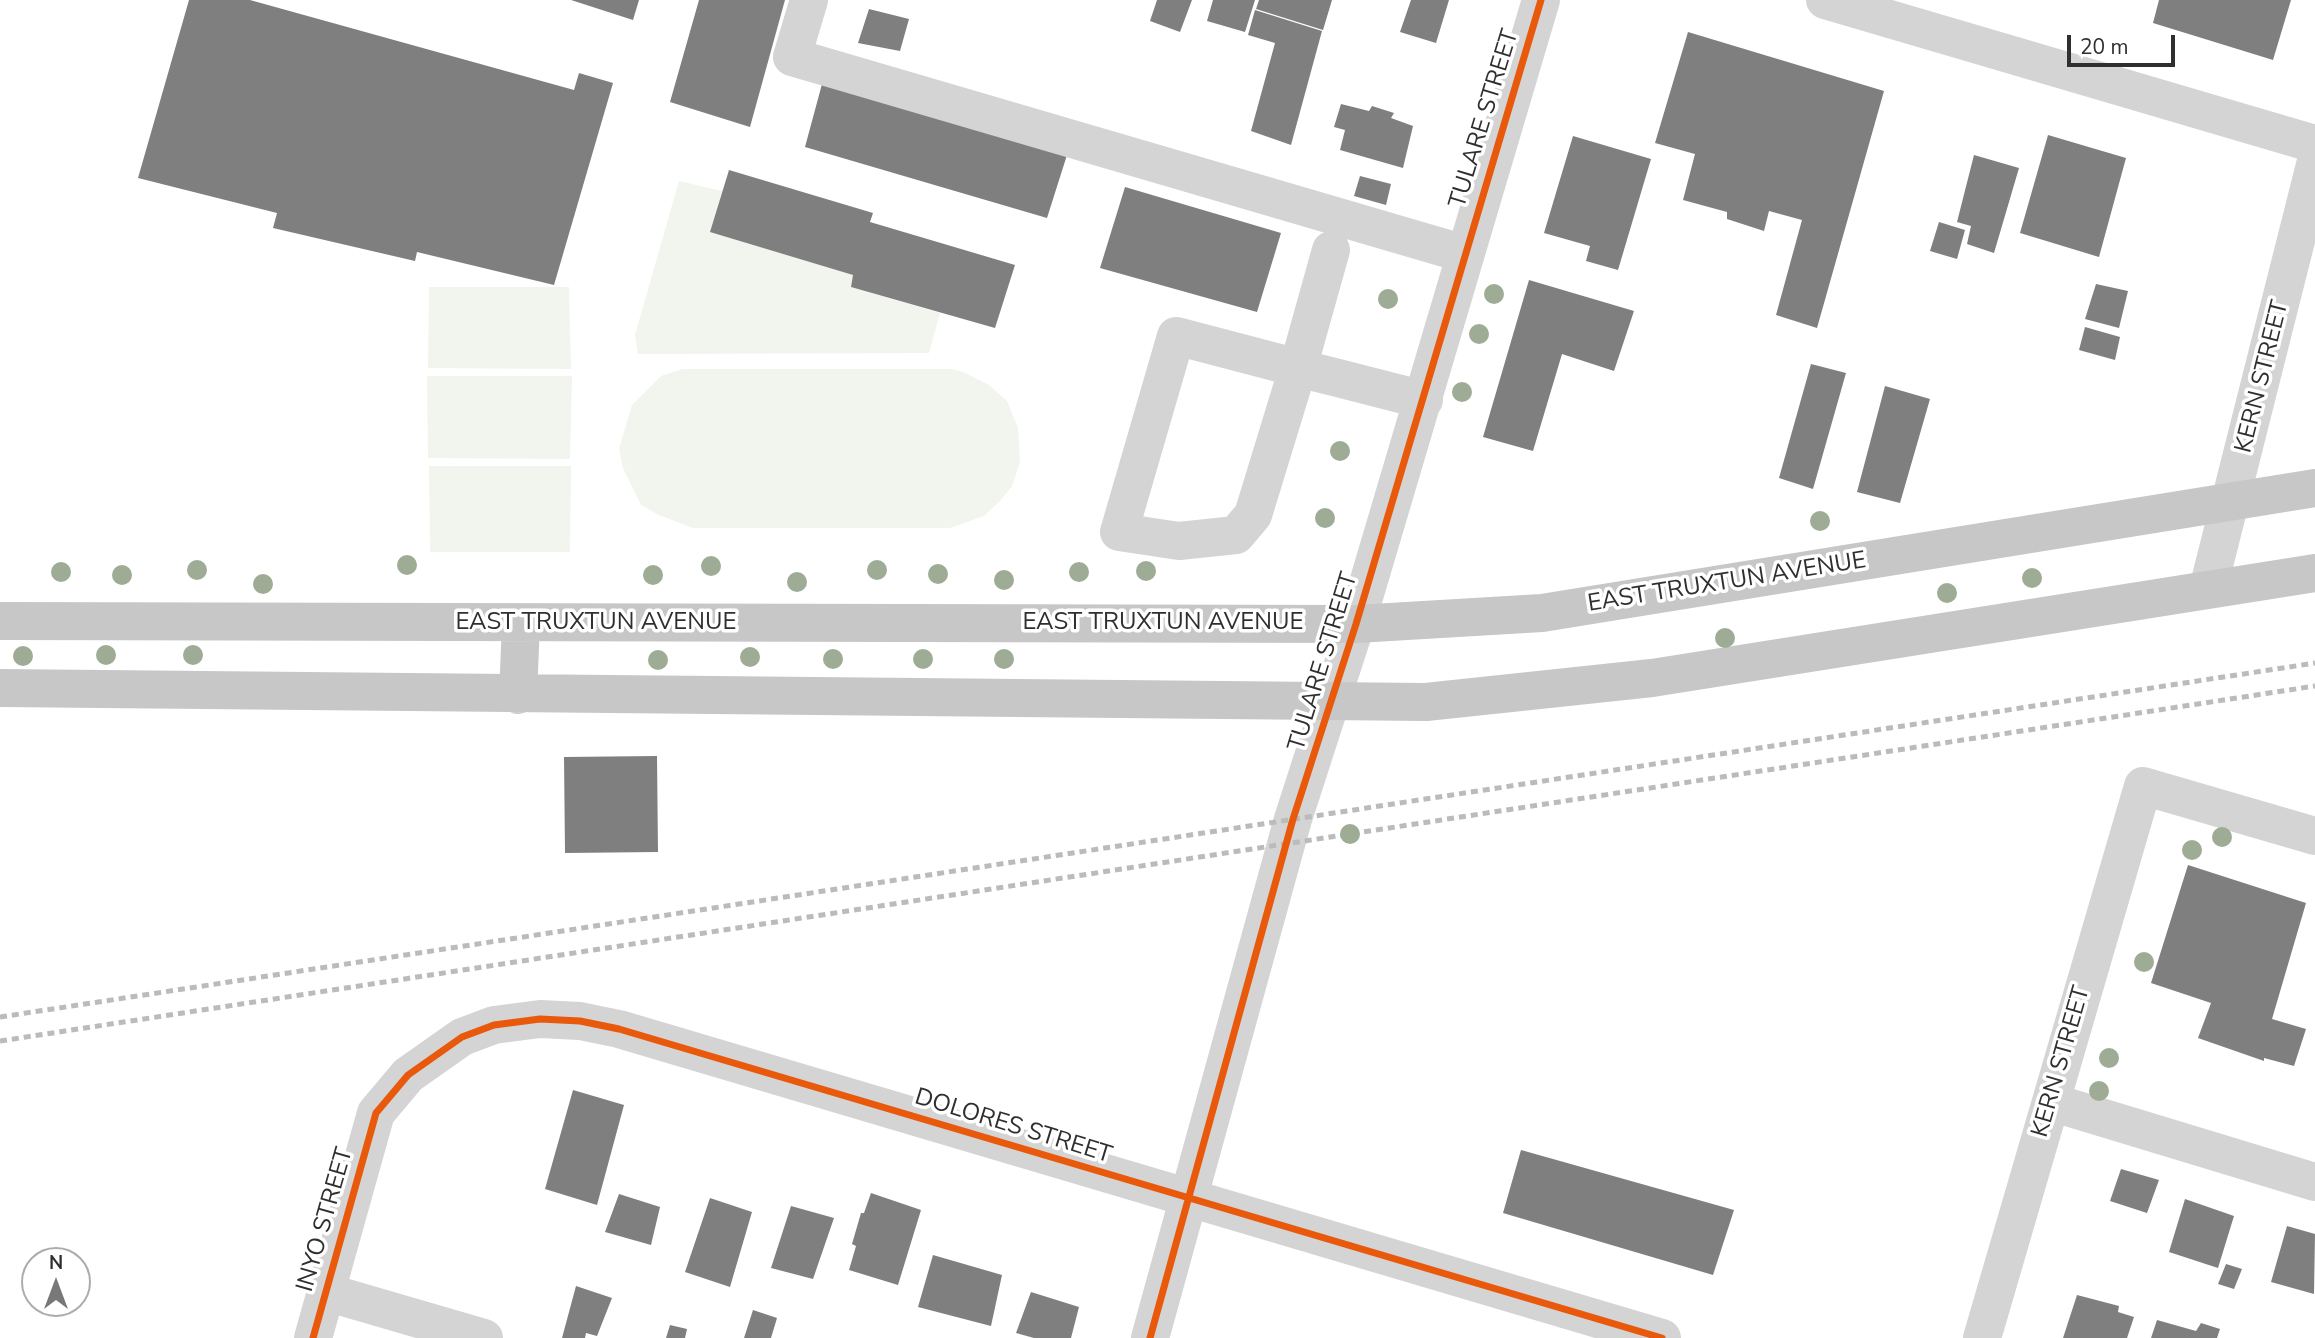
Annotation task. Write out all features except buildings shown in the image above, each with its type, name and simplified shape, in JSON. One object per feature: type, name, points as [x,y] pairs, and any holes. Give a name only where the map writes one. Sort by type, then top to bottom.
[{"type":"main road","name":"EAST TRUXTUN AVENUE","points":[[0,621],[1356,624],[1542,613],[2315,488]]},
{"type":"main road","points":[[0,688],[1426,702],[1652,678],[2315,573]]},
{"type":"main road","points":[[518,695],[521,623]]},
{"type":"street","points":[[809,0],[792,57],[1465,254]]},
{"type":"street","name":"TULARE STREET","points":[[1150,1338],[1293,819],[1333,703],[1541,0]]},
{"type":"street","points":[[1825,0],[2315,144]]},
{"type":"street","name":"KERN STREET","points":[[2208,589],[2315,165]]},
{"type":"street","points":[[1331,250],[1298,368],[1253,515],[1236,535],[1179,541],[1119,532],[1176,336],[1298,368],[1424,400]]},
{"type":"street","name":"KERN STREET","points":[[1982,1338],[2143,786],[2315,836]]},
{"type":"street","name":"DOLORES STREET","points":[[376,1113],[408,1075],[462,1037],[494,1025],[540,1019],[580,1021],[618,1029],[1662,1338]]},
{"type":"street","points":[[2051,1102],[2315,1182]]},
{"type":"street","name":"INYO STREET","points":[[313,1338],[376,1113]]},
{"type":"street","points":[[326,1292],[484,1338]]},
{"type":"shaded area","points":[[679,181],[722,191],[711,232],[853,275],[851,287],[940,313],[929,353],[638,354],[635,335]]},
{"type":"shaded area","points":[[429,287],[569,287],[571,369],[428,368]]},
{"type":"shaded area","points":[[682,369],[952,369],[963,372],[989,385],[1007,401],[1018,428],[1020,462],[1012,486],[1000,501],[984,516],[950,528],[693,528],[641,505],[623,468],[619,449],[632,405],[661,376]]},
{"type":"shaded area","points":[[427,376],[572,376],[570,459],[428,458]]},
{"type":"shaded area","points":[[429,466],[571,466],[570,552],[430,552]]},
{"type":"railway","points":[[0,1017],[2315,663]]},
{"type":"railway","points":[[0,1041],[2315,686]]},
{"type":"cycle path","points":[[1150,1338],[1293,819],[1356,624],[1541,0]]},
{"type":"cycle path","points":[[313,1338],[376,1113],[408,1075],[462,1037],[494,1025],[540,1019],[580,1021],[619,1029],[1662,1338]]}]
